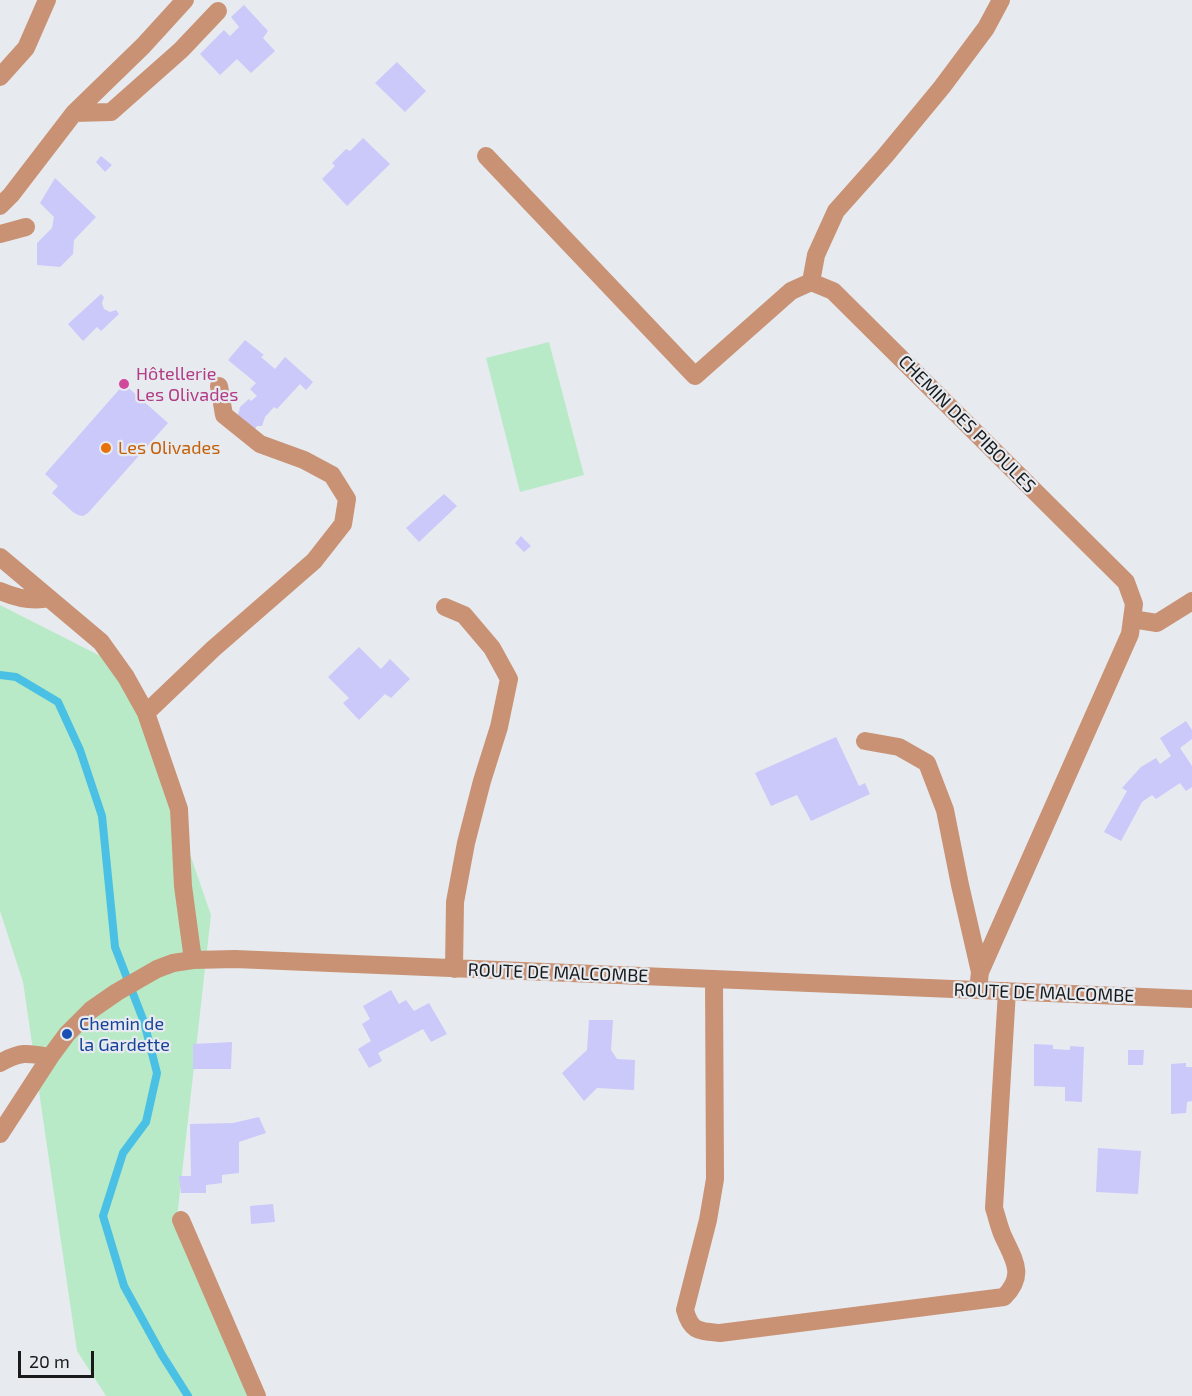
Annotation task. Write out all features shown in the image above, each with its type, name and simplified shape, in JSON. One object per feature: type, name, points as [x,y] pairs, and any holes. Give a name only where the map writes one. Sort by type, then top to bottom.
[{"type":"street","points":[[0,77],[27,48],[47,0]]},
{"type":"street","points":[[0,206],[74,113],[143,46],[185,0]]},
{"type":"street","points":[[486,156],[695,376],[791,291],[811,282],[816,255],[836,211],[942,87],[986,28],[1001,0]]},
{"type":"street","points":[[74,113],[111,112],[181,50],[218,11]]},
{"type":"street","points":[[0,234],[26,227]]},
{"type":"street","name":"CHEMIN DES PIBOULES","points":[[811,282],[833,291],[1126,582],[1134,604],[1130,634],[979,981]]},
{"type":"street","points":[[146,713],[213,649],[314,561],[343,524],[347,499],[332,475],[304,460],[260,444],[224,415],[219,386]]},
{"type":"street","points":[[0,557],[101,642],[126,677],[146,713],[179,809],[183,886],[193,960]]},
{"type":"street","points":[[0,591],[29,600],[49,598]]},
{"type":"street","points":[[1132,619],[1157,623],[1192,601]]},
{"type":"street","points":[[445,607],[464,615],[492,648],[508,679],[499,727],[466,843],[455,902],[454,969]]},
{"type":"street","points":[[865,741],[899,747],[927,763],[945,810],[979,981]]},
{"type":"street","name":"ROUTE DE MALCOMBE","points":[[0,1134],[50,1057],[67,1034],[91,1010],[157,969],[173,963],[193,960],[235,959],[714,979],[979,981],[1007,991],[1192,999]]},
{"type":"street","points":[[714,979],[715,1179],[708,1221],[685,1310],[688,1322],[698,1331],[720,1334],[1004,1297],[1014,1287],[1017,1271],[1012,1253],[1001,1233],[994,1208],[1007,991]]},
{"type":"street","points":[[0,1063],[11,1056],[26,1053],[50,1057]]},
{"type":"street","points":[[181,1220],[257,1396]]},
{"type":"green space","points":[[549,342],[584,475],[520,492],[486,358]]},
{"type":"green space","points":[[0,605],[126,669],[211,915],[176,1227],[262,1396],[106,1396],[77,1351],[23,982],[0,911]]},
{"type":"building","points":[[244,5],[268,31],[263,38],[275,51],[251,73],[237,59],[220,75],[200,54],[224,30],[230,36],[239,27],[231,17]]},
{"type":"building","points":[[397,62],[426,91],[405,112],[375,83]]},
{"type":"building","points":[[363,138],[390,164],[347,206],[322,179],[335,166],[332,163],[346,149],[350,151]]},
{"type":"building","points":[[101,156],[112,165],[105,172],[96,162]]},
{"type":"building","points":[[55,178],[96,217],[74,240],[73,254],[60,267],[37,265],[37,243],[52,228],[54,217],[40,203]]},
{"type":"building","points":[[101,294],[104,297],[102,303],[104,309],[110,312],[116,310],[119,314],[101,331],[97,327],[83,341],[68,324]]},
{"type":"building","points":[[245,340],[264,355],[261,357],[275,369],[285,357],[313,382],[306,390],[300,384],[277,409],[274,407],[265,417],[262,426],[257,426],[255,429],[244,428],[236,423],[240,407],[249,399],[251,401],[257,396],[250,389],[256,383],[228,360]]},
{"type":"building","name":"Les Olivades","points":[[124,384],[168,423],[88,513],[83,516],[78,515],[52,493],[58,486],[45,474]]},
{"type":"building","points":[[444,494],[457,506],[419,542],[406,528]]},
{"type":"building","points":[[521,536],[531,546],[524,552],[515,543]]},
{"type":"building","points":[[359,647],[381,669],[390,659],[410,679],[391,698],[385,694],[359,720],[343,703],[349,698],[328,677]]},
{"type":"building","points":[[1186,721],[1192,730],[1192,739],[1180,748],[1192,766],[1192,787],[1186,791],[1180,783],[1156,799],[1152,795],[1142,802],[1121,841],[1104,832],[1127,791],[1122,788],[1141,767],[1156,758],[1160,764],[1171,756],[1160,738]]},
{"type":"building","points":[[836,737],[859,786],[865,783],[870,794],[811,821],[797,795],[771,806],[755,773]]},
{"type":"building","points":[[391,990],[399,1004],[406,1000],[414,1011],[429,1003],[447,1034],[431,1042],[423,1029],[378,1053],[382,1061],[369,1068],[358,1049],[371,1041],[362,1024],[370,1019],[363,1006]]},
{"type":"building","points":[[589,1020],[613,1020],[611,1050],[617,1059],[635,1060],[634,1090],[597,1088],[584,1101],[562,1073],[587,1050]]},
{"type":"building","points":[[232,1042],[231,1069],[193,1069],[193,1044]]},
{"type":"building","points":[[1034,1044],[1053,1045],[1053,1049],[1070,1050],[1070,1046],[1084,1047],[1082,1102],[1065,1101],[1065,1087],[1034,1086]]},
{"type":"building","points":[[1128,1050],[1144,1050],[1143,1065],[1128,1065]]},
{"type":"building","points":[[1186,1063],[1186,1067],[1192,1067],[1192,1101],[1187,1102],[1186,1113],[1171,1114],[1171,1064]]},
{"type":"building","points":[[259,1117],[266,1133],[239,1142],[239,1173],[222,1175],[222,1183],[206,1185],[206,1193],[181,1193],[179,1176],[191,1176],[190,1124],[233,1123]]},
{"type":"building","points":[[1098,1148],[1141,1151],[1138,1194],[1096,1192]]},
{"type":"building","points":[[273,1204],[275,1222],[251,1224],[250,1206]]},
{"type":"waterway","points":[[0,675],[16,677],[58,702],[80,750],[102,816],[115,947],[144,1022],[157,1073],[146,1122],[123,1153],[103,1216],[124,1286],[162,1355],[188,1396]]},
{"type":"place","name":"Hôtellerie Les Olivades","points":[[124,384]]},
{"type":"place","name":"Les Olivades","points":[[106,448]]},
{"type":"place","name":"Chemin de la Gardette","points":[[67,1034]]}]
